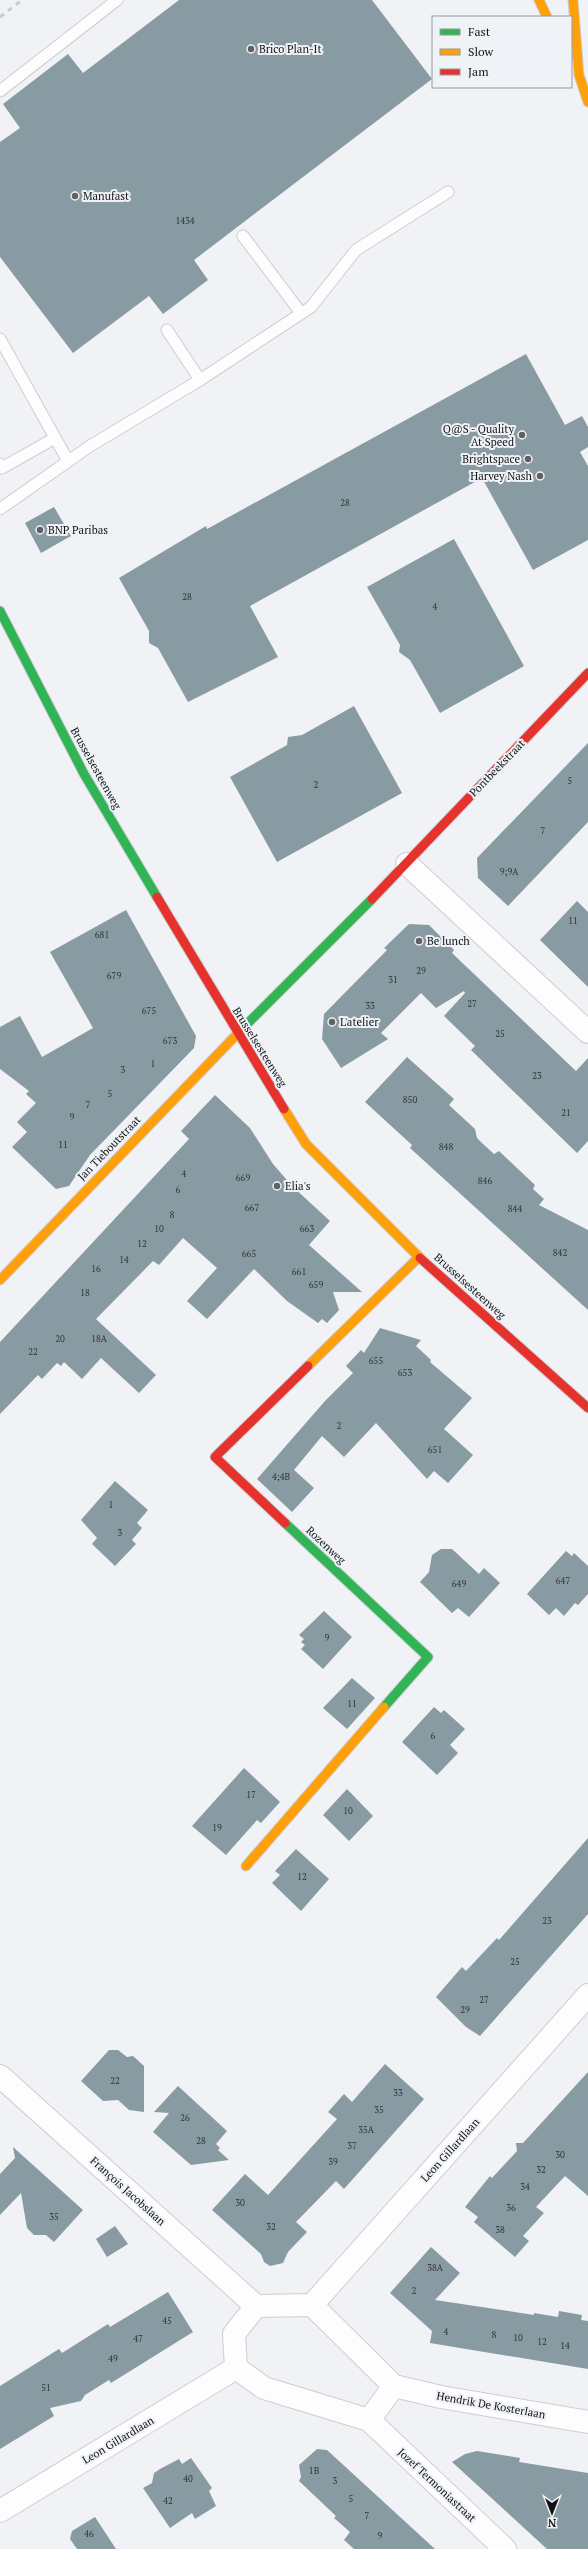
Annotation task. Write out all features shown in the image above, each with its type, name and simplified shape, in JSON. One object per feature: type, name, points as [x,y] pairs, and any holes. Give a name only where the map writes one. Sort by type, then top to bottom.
[{"type":"street","points":[[539,0],[547,16]]},
{"type":"street","points":[[573,0],[579,75]]},
{"type":"street","points":[[572,64],[579,75],[588,102]]},
{"type":"street","name":"Brusselsesteenweg","points":[[0,611],[84,774],[237,1034],[306,1144],[419,1257],[588,1408]]},
{"type":"street","name":"Pontbeekstraat","points":[[237,1034],[407,864],[588,673]]},
{"type":"street","points":[[407,864],[588,1032]]},
{"type":"street","name":"Jan Tieboutstraat","points":[[0,1280],[237,1034]]},
{"type":"street","name":"Rozenweg","points":[[246,1866],[428,1656],[214,1457],[419,1257]]},
{"type":"street","name":"Leon Gillardlaan","points":[[312,2305],[588,1995]]},
{"type":"street","name":"François Jacobslaan","points":[[0,2076],[256,2306]]},
{"type":"street","points":[[312,2305],[394,2386],[369,2420],[264,2388],[236,2368],[234,2334],[256,2306],[312,2305]]},
{"type":"street","name":"Leon Gillardlaan","points":[[0,2511],[236,2368]]},
{"type":"street","name":"Hendrik De Kosterlaan","points":[[394,2386],[441,2397],[588,2422]]},
{"type":"street","name":"Jozef Termoniastraat","points":[[369,2420],[505,2549]]},
{"type":"lane","points":[[0,91],[117,0]]},
{"type":"lane","points":[[0,509],[68,461],[200,380],[311,307],[356,250],[448,192]]},
{"type":"lane","points":[[243,236],[301,313]]},
{"type":"lane","points":[[167,330],[200,380]]},
{"type":"lane","points":[[0,339],[68,461]]},
{"type":"lane","points":[[0,464],[2,468],[55,438]]},
{"type":"building","points":[[179,0],[372,0],[432,79],[194,260],[208,280],[163,314],[149,296],[73,353],[0,257],[0,142],[20,128],[3,104],[68,54],[83,73]]},
{"type":"building","points":[[526,354],[565,425],[582,416],[588,427],[588,447],[580,452],[588,466],[588,540],[533,570],[482,478],[250,606],[278,657],[188,702],[158,648],[149,643],[149,631],[119,578],[206,526],[207,529]]},
{"type":"building","points":[[54,507],[71,536],[41,553],[25,523]]},
{"type":"building","points":[[454,539],[524,666],[440,713],[410,660],[399,652],[400,645],[367,587]]},
{"type":"building","points":[[354,706],[402,793],[277,862],[230,777],[287,745],[288,737],[302,735]]},
{"type":"building","points":[[588,743],[588,822],[508,906],[478,878],[477,858]]},
{"type":"building","points":[[577,901],[588,912],[588,987],[540,940]]},
{"type":"building","points":[[126,910],[196,1036],[194,1048],[90,1155],[69,1186],[56,1189],[12,1147],[27,1132],[17,1122],[36,1103],[26,1094],[29,1091],[0,1069],[0,1027],[20,1016],[42,1057],[93,1028],[50,952]]},
{"type":"building","points":[[409,924],[429,925],[454,950],[452,953],[576,1071],[588,1058],[588,1141],[577,1153],[471,1050],[475,1046],[444,1016],[465,993],[464,991],[436,1008],[421,993],[381,1033],[388,1039],[341,1068],[322,1039],[324,1014],[387,950],[384,948]]},
{"type":"building","points":[[407,1057],[454,1099],[449,1105],[475,1129],[477,1138],[483,1144],[494,1154],[499,1151],[535,1185],[533,1189],[544,1199],[539,1205],[588,1230],[588,1310],[410,1148],[412,1145],[365,1102]]},
{"type":"building","points":[[215,1095],[250,1128],[273,1164],[292,1186],[330,1221],[309,1245],[362,1292],[333,1292],[339,1310],[327,1323],[322,1319],[318,1323],[287,1301],[254,1269],[207,1319],[187,1301],[217,1268],[183,1238],[159,1265],[153,1261],[96,1319],[156,1375],[139,1393],[101,1358],[82,1379],[64,1362],[61,1366],[57,1363],[42,1379],[38,1375],[0,1414],[0,1342],[189,1139],[181,1131]]},
{"type":"building","points":[[380,1328],[421,1340],[416,1346],[431,1360],[430,1362],[472,1398],[444,1429],[473,1455],[448,1483],[434,1471],[427,1479],[376,1423],[344,1457],[322,1436],[294,1470],[314,1488],[292,1512],[257,1479],[325,1401],[353,1373],[346,1366],[361,1350],[364,1353]]},
{"type":"building","points":[[115,1481],[148,1510],[137,1523],[142,1528],[132,1540],[136,1544],[115,1566],[92,1544],[97,1538],[81,1520]]},
{"type":"building","points":[[441,1549],[452,1549],[479,1574],[484,1568],[500,1583],[469,1617],[458,1608],[452,1613],[420,1582],[429,1572],[432,1555]]},
{"type":"building","points":[[566,1551],[572,1556],[574,1553],[588,1566],[588,1594],[578,1605],[575,1603],[564,1616],[556,1608],[549,1615],[527,1594]]},
{"type":"building","points":[[324,1611],[352,1637],[323,1669],[301,1649],[305,1645],[301,1642],[304,1639],[299,1635]]},
{"type":"building","points":[[352,1678],[375,1698],[347,1729],[323,1708]]},
{"type":"building","points":[[434,1707],[441,1713],[444,1710],[465,1729],[450,1745],[458,1753],[437,1775],[402,1742]]},
{"type":"building","points":[[244,1768],[280,1802],[261,1823],[257,1820],[226,1855],[192,1826]]},
{"type":"building","points":[[347,1789],[373,1816],[349,1841],[323,1815]]},
{"type":"building","points":[[588,1838],[588,1914],[480,2036],[466,2027],[436,1997],[462,1967],[466,1971],[497,1938],[499,1940]]},
{"type":"building","points":[[296,1849],[329,1879],[301,1911],[272,1883],[280,1875],[275,1871]]},
{"type":"building","points":[[109,2050],[118,2050],[127,2057],[133,2056],[144,2066],[144,2112],[129,2110],[118,2100],[103,2101],[81,2081]]},
{"type":"building","points":[[385,2064],[424,2099],[344,2189],[336,2181],[296,2222],[307,2232],[288,2252],[283,2263],[270,2266],[264,2262],[261,2254],[212,2210],[245,2174],[268,2195],[337,2119],[328,2112],[344,2094],[352,2102]]},
{"type":"building","points":[[588,2072],[588,2196],[565,2176],[536,2207],[544,2213],[523,2236],[529,2241],[515,2257],[474,2222],[478,2217],[465,2207],[490,2176],[492,2178],[517,2151],[516,2143],[523,2143]]},
{"type":"building","points":[[178,2086],[227,2131],[216,2144],[220,2148],[218,2150],[229,2160],[191,2165],[153,2132],[169,2113],[154,2112]]},
{"type":"building","points":[[13,2147],[83,2210],[54,2242],[46,2235],[34,2235],[27,2228],[21,2193],[0,2215],[0,2174],[15,2158]]},
{"type":"building","points":[[115,2226],[128,2244],[107,2257],[96,2239]]},
{"type":"building","points":[[431,2247],[460,2273],[435,2300],[534,2315],[534,2313],[558,2317],[559,2311],[582,2315],[581,2320],[588,2321],[588,2369],[430,2343],[432,2331],[390,2293]]},
{"type":"building","points":[[168,2292],[193,2332],[111,2383],[109,2380],[85,2395],[81,2401],[50,2408],[54,2416],[0,2449],[0,2386],[59,2349],[62,2353],[108,2324],[110,2327]]},
{"type":"building","points":[[317,2449],[327,2450],[435,2549],[354,2549],[344,2540],[350,2532],[334,2518],[336,2516],[299,2481],[301,2477],[299,2465]]},
{"type":"building","points":[[477,2451],[520,2458],[519,2462],[588,2473],[588,2549],[547,2549],[452,2462],[465,2454]]},
{"type":"building","points":[[191,2458],[212,2488],[209,2491],[216,2506],[195,2519],[192,2513],[170,2528],[143,2488],[152,2483],[154,2473],[160,2469],[179,2459],[182,2464]]},
{"type":"building","points":[[95,2517],[116,2549],[77,2549],[70,2539],[72,2531]]},
{"type":"railway","points":[[0,17],[22,0]]},
{"type":"traffic: fast","points":[[0,611],[84,774],[157,897]]},
{"type":"traffic: fast","points":[[242,1029],[372,899]]},
{"type":"traffic: fast","points":[[285,1523],[428,1657],[384,1707]]},
{"type":"traffic: slow","points":[[539,0],[547,16]]},
{"type":"traffic: slow","points":[[573,0],[579,75],[588,102]]},
{"type":"traffic: slow","points":[[0,1280],[242,1029]]},
{"type":"traffic: slow","points":[[284,1109],[306,1144],[420,1258]]},
{"type":"traffic: slow","points":[[308,1366],[419,1257]]},
{"type":"traffic: slow","points":[[246,1866],[384,1707]]},
{"type":"traffic: jam","points":[[372,899],[588,673]]},
{"type":"traffic: jam","points":[[157,897],[284,1109]]},
{"type":"traffic: jam","points":[[420,1258],[588,1408]]},
{"type":"traffic: jam","points":[[285,1523],[215,1457],[308,1366]]},
{"type":"place","name":"Brico Plan-It","points":[[251,49]]},
{"type":"place","name":"Manufast","points":[[75,196]]},
{"type":"place","name":"Q@S - Quality At Speed","points":[[522,435]]},
{"type":"place","name":"Brightspace","points":[[528,459]]},
{"type":"place","name":"Harvey Nash","points":[[540,476]]},
{"type":"place","name":"BNP Paribas","points":[[40,530]]},
{"type":"place","name":"Be lunch","points":[[419,941]]},
{"type":"place","name":"L'atelier","points":[[332,1022]]},
{"type":"place","name":"Elia's","points":[[277,1186]]}]
